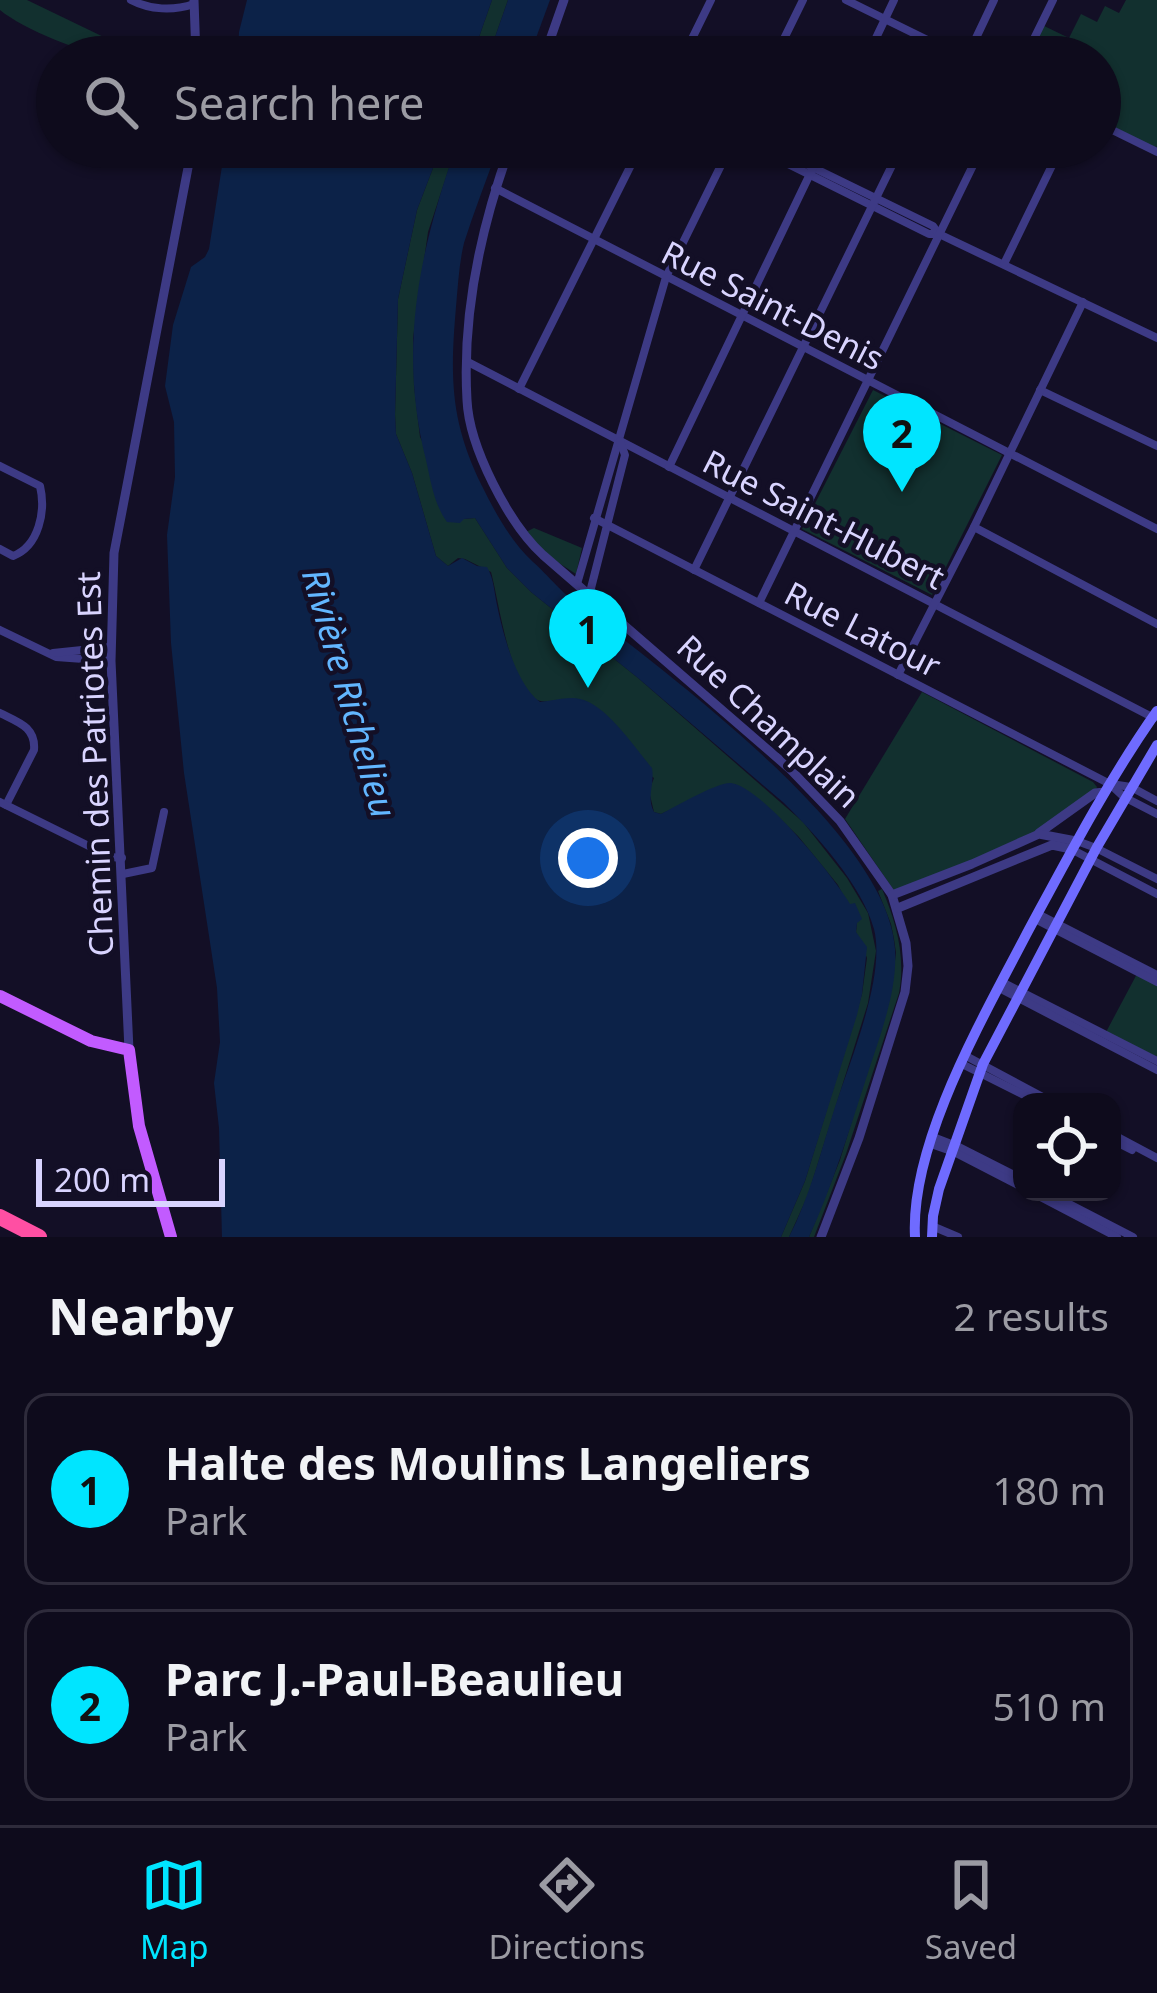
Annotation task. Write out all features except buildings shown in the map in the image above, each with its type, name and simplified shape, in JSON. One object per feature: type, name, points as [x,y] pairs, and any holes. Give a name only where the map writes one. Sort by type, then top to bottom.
[{"type":"highway","points":[[0,1217],[39,1237]]},
{"type":"highway","points":[[0,1228],[19,1237]]},
{"type":"main road","points":[[915,1237],[917,1192],[964,1060],[1074,845],[1156,716]]},
{"type":"main road","points":[[934,1234],[937,1196],[981,1068],[1089,860],[1157,745]]},
{"type":"main road","points":[[0,996],[91,1041],[129,1050]]},
{"type":"main road","name":"Chemin des Patriotes Est","points":[[129,1050],[139,1126],[171,1237]]},
{"type":"street","points":[[131,0],[149,8],[181,9],[191,1]]},
{"type":"street","points":[[552,36],[564,0]]},
{"type":"street","points":[[693,36],[711,0]]},
{"type":"street","points":[[785,36],[803,0]]},
{"type":"street","points":[[846,0],[915,36]]},
{"type":"street","points":[[877,36],[894,0]]},
{"type":"street","points":[[976,36],[994,0]]},
{"type":"street","points":[[1035,36],[1053,0]]},
{"type":"street","points":[[191,1],[194,36]]},
{"type":"street","points":[[1121,134],[1156,150]]},
{"type":"street","name":"Chemin des Patriotes Est","points":[[129,1050],[111,661],[114,553],[188,168]]},
{"type":"street","name":"Rue Champlain","points":[[502,168],[476,272],[466,403],[500,495],[526,539],[814,792],[862,848],[898,908],[908,958],[904,998],[821,1237]]},
{"type":"street","points":[[520,389],[630,168]]},
{"type":"street","points":[[577,586],[666,277],[720,168]]},
{"type":"street","points":[[805,168],[812,171]]},
{"type":"street","points":[[807,168],[929,234],[939,234],[1157,338]]},
{"type":"street","points":[[669,466],[814,168]]},
{"type":"street","points":[[694,570],[891,168]]},
{"type":"street","points":[[759,603],[972,168]]},
{"type":"street","points":[[1004,265],[1050,168]]},
{"type":"street","name":"Rue Saint-Denis","points":[[495,188],[1157,529]]},
{"type":"street","points":[[898,675],[1083,302]]},
{"type":"street","name":"Rue Saint-Hubert","points":[[468,362],[1156,716]]},
{"type":"street","points":[[1040,390],[1157,446]]},
{"type":"street","points":[[590,596],[625,455],[620,441]]},
{"type":"street","points":[[0,466],[40,486],[43,495],[39,529],[29,548],[14,556],[0,549]]},
{"type":"street","name":"Rue Latour","points":[[594,518],[1107,788],[1156,807]]},
{"type":"street","points":[[974,527],[1157,624]]},
{"type":"street","points":[[0,631],[72,660],[111,661]]},
{"type":"street","points":[[52,654],[111,647]]},
{"type":"street","points":[[0,713],[24,725],[35,741],[3,804],[122,858]]},
{"type":"street","points":[[892,895],[1039,833],[1107,788]]},
{"type":"street","points":[[122,874],[152,868],[164,812]]},
{"type":"street","points":[[1039,833],[1074,845],[1089,860],[1157,894]]},
{"type":"street","points":[[898,908],[1052,845],[1096,848],[1157,879]]},
{"type":"street","points":[[972,864],[977,877]]},
{"type":"street","points":[[1036,916],[1157,978]]},
{"type":"street","points":[[1001,985],[1157,1066]]},
{"type":"street","points":[[964,1060],[1030,1093]]},
{"type":"street","points":[[932,1141],[1013,1178]]},
{"type":"street","points":[[1121,1142],[1157,1160]]},
{"type":"street","points":[[1058,1201],[1120,1235],[1133,1237]]},
{"type":"street","points":[[934,1234],[958,1237]]},
{"type":"green space","points":[[0,0],[27,0],[102,36],[47,36],[0,10]]},
{"type":"green space","points":[[492,0],[508,0],[495,36],[479,36]]},
{"type":"green space","points":[[1126,0],[1157,0],[1154,152],[1121,136],[1121,36],[1070,36],[1081,14],[1097,22],[1105,6],[1119,13]]},
{"type":"green space","points":[[1040,24],[1065,36],[1034,36]]},
{"type":"green space","points":[[433,168],[449,168],[428,232],[413,338],[414,386],[420,437],[464,519],[475,518],[507,568],[531,592],[803,822],[868,913],[876,951],[868,1003],[808,1195],[789,1237],[781,1237],[805,1181],[862,994],[867,958],[857,923],[838,885],[798,836],[735,784],[661,814],[654,812],[649,791],[654,778],[553,701],[537,700],[525,689],[512,658],[491,572],[458,558],[448,566],[436,556],[396,434],[398,299],[417,210]]},
{"type":"green space","points":[[873,390],[1002,455],[932,595],[802,529]]},
{"type":"green space","points":[[534,528],[582,548],[576,574],[548,556],[526,532]]},
{"type":"green space","points":[[922,692],[1097,787],[1095,793],[1010,846],[895,892],[845,819]]},
{"type":"green space","points":[[882,889],[898,939],[899,993],[846,1154],[814,1237],[809,1237],[840,1160],[891,991],[896,953],[878,891]]},
{"type":"green space","points":[[1138,972],[1157,982],[1157,1061],[1105,1034]]},
{"type":"water","points":[[247,0],[492,0],[479,36],[239,36]]},
{"type":"water","points":[[508,0],[550,0],[537,36],[495,36]]},
{"type":"water","name":"Rivière Richelieu","points":[[222,168],[433,168],[417,210],[398,299],[395,415],[396,434],[436,556],[448,566],[462,558],[487,567],[507,644],[524,683],[540,702],[580,699],[610,718],[652,768],[654,812],[661,814],[725,784],[744,788],[778,816],[850,904],[855,903],[862,919],[856,932],[867,947],[857,1015],[805,1181],[781,1237],[222,1237],[214,1083],[220,1042],[217,988],[184,773],[171,643],[167,535],[175,477],[174,422],[165,386],[173,325],[191,267],[209,249]]},
{"type":"water","points":[[450,168],[491,168],[464,243],[453,355],[455,398],[471,463],[510,536],[563,592],[768,760],[855,856],[883,904],[895,949],[890,999],[809,1237],[789,1237],[809,1189],[871,994],[876,948],[868,912],[849,878],[784,803],[531,592],[507,568],[475,518],[447,522],[431,485],[414,379],[417,301]]},
{"type":"place","name":"Parc J.-Paul-Beaulieu","points":[[902,492]]},
{"type":"place","name":"Halte des Moulins Langeliers","points":[[588,688]]}]
